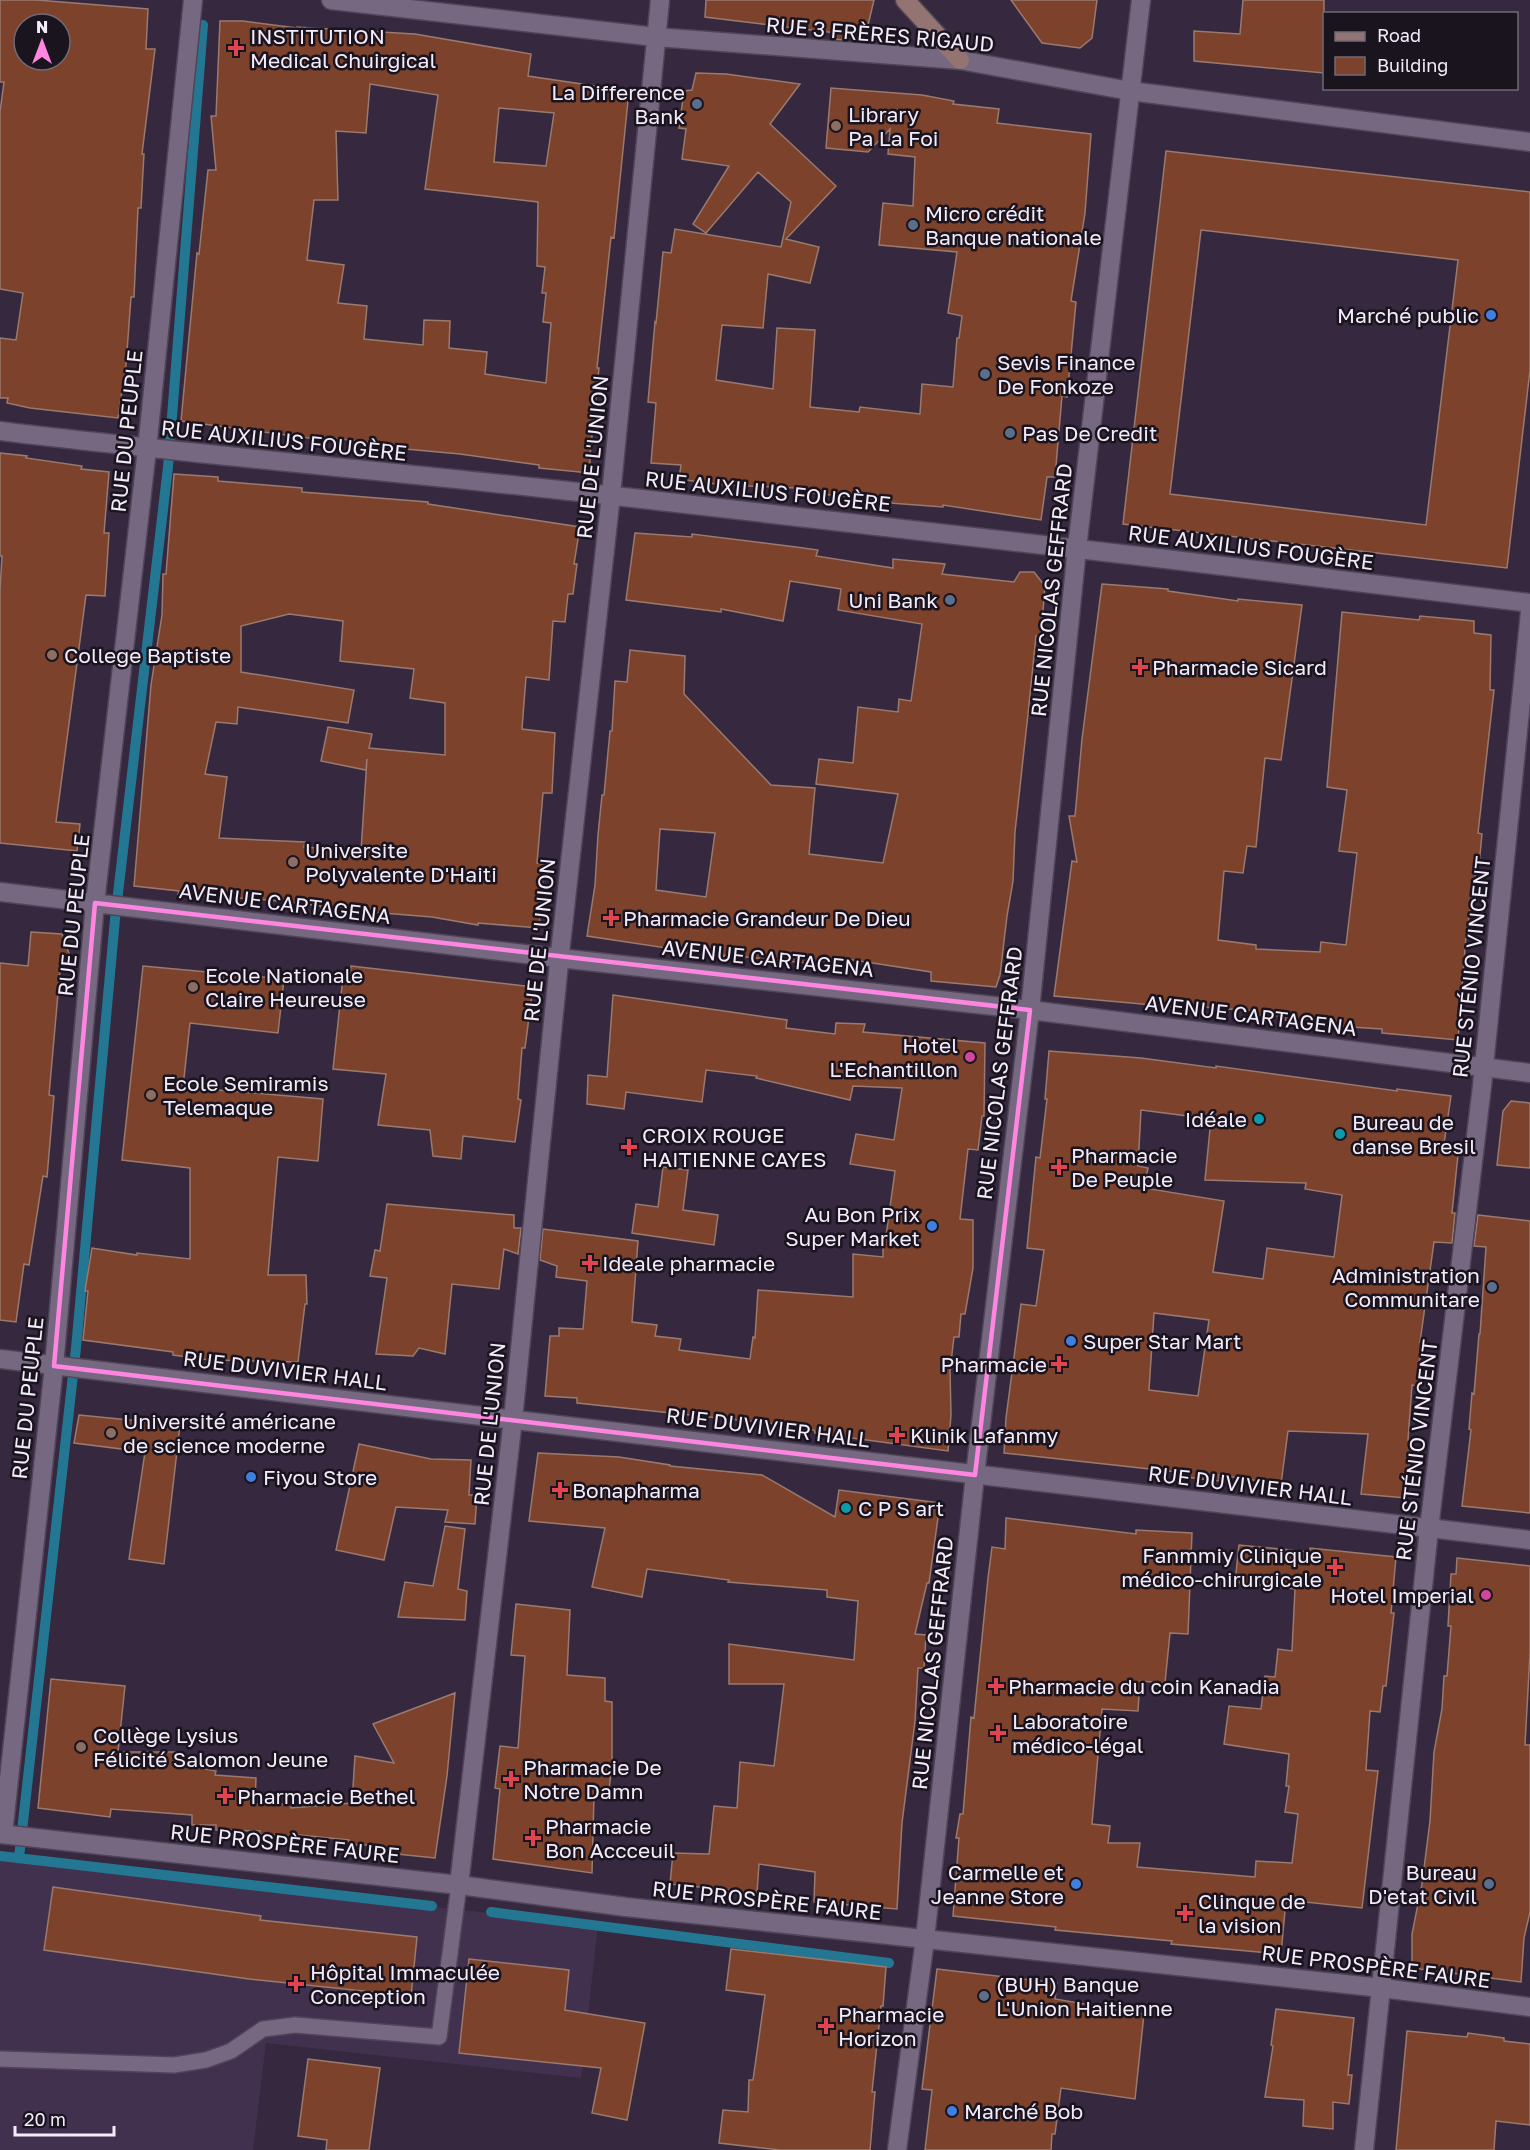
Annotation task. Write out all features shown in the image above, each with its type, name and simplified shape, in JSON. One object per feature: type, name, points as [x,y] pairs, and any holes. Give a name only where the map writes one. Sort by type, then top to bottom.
[{"type":"main road","points":[[905,0],[960,60]]},
{"type":"street","name":"RUE DU PEUPLE","points":[[1,1834],[54,1366],[95,903],[147,449],[193,0]]},
{"type":"street","name":"RUE 3 FRÈRES RIGAUD","points":[[331,0],[656,38],[960,60],[1130,91],[1530,142]]},
{"type":"street","name":"RUE DE L'UNION","points":[[459,1885],[513,1419],[559,958],[611,495],[660,0]]},
{"type":"street","name":"RUE NICOLAS GEFFRARD","points":[[897,2150],[925,1939],[975,1475],[1030,1010],[1077,548],[1141,0]]},
{"type":"street","name":"RUE AUXILIUS FOUGÈRE","points":[[0,430],[147,449],[611,495],[1530,603]]},
{"type":"street","name":"RUE STÉNIO VINCENT","points":[[1365,2150],[1429,1529],[1484,1067],[1530,612]]},
{"type":"street","name":"AVENUE CARTAGENA","points":[[0,892],[559,958],[1030,1010],[1530,1073]]},
{"type":"street","name":"RUE DUVIVIER HALL","points":[[0,1359],[1530,1540]]},
{"type":"street","name":"RUE PROSPÈRE FAURE","points":[[1,1834],[459,1885],[626,1907],[1382,1988],[1530,2007]]},
{"type":"lane","points":[[0,2059],[174,2065],[206,2060],[231,2051],[263,2029],[295,2025],[439,2037],[459,1885]]},
{"type":"highlighted area","points":[[95,903],[1030,1010],[975,1475],[54,1366]]},
{"type":"shaded area","name":"Hôpital Immaculée Conception","points":[[0,1858],[598,1925],[581,2078],[266,2043],[253,2150],[0,2150]]},
{"type":"building","points":[[0,0],[37,0],[148,9],[146,49],[155,49],[142,154],[144,154],[141,208],[138,208],[134,297],[131,297],[126,365],[118,418],[30,408],[7,403],[8,398],[0,398],[0,338],[16,340],[23,293],[0,289],[0,112],[4,82],[0,82]]},
{"type":"building","points":[[706,0],[874,0],[868,25],[842,40],[835,39],[836,33],[705,17]]},
{"type":"building","points":[[1011,0],[1097,0],[1092,38],[1080,48],[1042,43]]},
{"type":"building","points":[[1243,0],[1324,0],[1323,73],[1194,61],[1194,31],[1240,34]]},
{"type":"building","points":[[220,21],[243,21],[297,28],[415,34],[531,54],[528,76],[629,91],[614,238],[611,237],[597,368],[599,368],[590,473],[539,468],[539,465],[460,454],[384,447],[385,444],[323,437],[323,440],[181,421],[197,253],[199,254],[208,170],[216,170],[211,116],[216,116]],"holes":[[[370,84],[438,95],[425,189],[538,202],[537,266],[545,267],[542,293],[546,293],[543,322],[551,323],[546,383],[485,374],[487,352],[449,348],[450,321],[424,320],[423,345],[364,339],[367,306],[338,303],[344,265],[307,260],[314,200],[338,200],[336,131],[366,133]],[[499,108],[554,113],[546,166],[494,162]]]},
{"type":"building","points":[[696,73],[726,74],[800,84],[770,124],[836,186],[786,239],[819,247],[810,283],[768,274],[763,328],[722,325],[716,380],[773,389],[777,328],[815,330],[810,407],[859,412],[860,407],[920,414],[922,384],[953,387],[957,338],[959,338],[962,316],[948,313],[957,252],[879,245],[883,203],[913,206],[915,157],[888,154],[890,129],[868,152],[826,148],[831,88],[922,95],[954,101],[953,104],[999,109],[997,123],[1091,134],[1085,213],[1071,301],[1076,302],[1067,397],[1062,396],[1055,477],[1047,477],[1041,520],[943,505],[943,507],[877,502],[877,500],[794,491],[795,488],[725,485],[679,479],[681,465],[651,463],[656,403],[648,402],[655,322],[663,252],[671,253],[675,229],[781,247],[791,202],[758,172],[706,233],[693,224],[729,166],[682,159],[686,129],[679,128],[684,91],[692,90]]},
{"type":"building","name":"Marché public","points":[[1166,151],[1530,192],[1530,370],[1507,568],[1123,524]],"holes":[[[1201,230],[1458,260],[1426,525],[1170,494]]]},
{"type":"building","points":[[0,453],[82,466],[81,469],[109,472],[104,533],[109,533],[105,596],[86,595],[56,822],[80,824],[77,851],[0,843],[2,556],[0,556]]},
{"type":"building","points":[[174,474],[218,477],[218,481],[302,488],[302,492],[428,502],[428,504],[580,527],[574,564],[577,564],[573,594],[568,594],[565,622],[553,621],[549,680],[526,677],[522,729],[555,733],[552,793],[543,793],[537,863],[544,864],[539,928],[478,923],[478,925],[432,917],[321,908],[321,906],[268,900],[178,894],[179,891],[134,886],[151,685],[162,615],[163,574],[166,574]],"holes":[[[289,614],[343,621],[340,661],[414,669],[410,698],[445,703],[445,755],[369,748],[372,734],[328,727],[321,761],[366,770],[367,759],[361,851],[304,847],[305,842],[219,838],[227,777],[205,774],[216,722],[237,724],[238,707],[348,723],[354,690],[241,672],[241,626]]]},
{"type":"building","points":[[635,533],[692,537],[692,534],[796,547],[818,550],[816,556],[893,568],[893,559],[945,564],[942,574],[1014,582],[1020,572],[1034,572],[1045,586],[1041,636],[1036,636],[1015,832],[1013,881],[1000,975],[996,987],[931,981],[931,972],[840,958],[839,966],[724,955],[724,957],[666,951],[667,948],[587,936],[595,885],[602,795],[604,795],[610,731],[612,731],[615,681],[627,682],[630,650],[685,656],[684,694],[771,785],[815,788],[809,854],[883,863],[898,794],[816,784],[819,759],[853,763],[858,707],[898,712],[899,699],[911,701],[922,624],[838,610],[841,589],[790,581],[783,621],[721,609],[721,612],[626,600]],"holes":[[[660,829],[715,833],[706,897],[656,890]]]},
{"type":"building","points":[[1102,584],[1168,589],[1168,591],[1238,601],[1238,599],[1302,605],[1281,760],[1265,758],[1256,847],[1247,846],[1243,873],[1224,871],[1218,940],[1256,945],[1256,949],[1320,952],[1321,942],[1346,945],[1357,853],[1339,851],[1347,790],[1327,787],[1342,612],[1419,620],[1420,616],[1474,621],[1474,633],[1491,635],[1490,690],[1494,690],[1478,833],[1482,834],[1479,865],[1477,865],[1466,936],[1458,1040],[1382,1033],[1382,1029],[1319,1025],[1319,1023],[1285,1020],[1285,1016],[1255,1015],[1256,1011],[1176,1005],[1175,1007],[1054,996],[1072,861],[1077,862],[1069,816],[1075,816],[1082,739]]},
{"type":"building","points":[[31,932],[62,934],[70,956],[69,972],[60,971],[49,1095],[54,1096],[47,1177],[43,1176],[29,1265],[24,1264],[16,1322],[0,1320],[0,963],[28,966]]},
{"type":"building","points":[[143,966],[284,979],[278,1033],[190,1023],[183,1087],[323,1099],[318,1161],[278,1157],[268,1275],[306,1275],[307,1304],[305,1304],[298,1362],[210,1360],[173,1355],[173,1352],[83,1340],[88,1291],[85,1291],[92,1248],[137,1255],[137,1253],[190,1259],[190,1168],[122,1160]]},
{"type":"building","points":[[351,966],[533,987],[525,1048],[522,1048],[518,1099],[521,1100],[515,1142],[463,1136],[461,1159],[433,1156],[430,1130],[378,1125],[386,1074],[333,1069],[343,977],[350,976]]},
{"type":"building","points":[[613,995],[787,1020],[786,1028],[835,1034],[836,1023],[865,1024],[863,1032],[985,1043],[984,1116],[982,1116],[978,1150],[968,1149],[960,1219],[973,1220],[973,1268],[965,1314],[961,1314],[959,1337],[954,1337],[950,1370],[951,1415],[948,1451],[815,1433],[814,1430],[776,1428],[776,1424],[577,1403],[577,1398],[545,1396],[550,1336],[559,1336],[559,1328],[583,1329],[587,1281],[556,1277],[557,1266],[540,1260],[543,1229],[638,1241],[632,1322],[657,1325],[655,1336],[681,1339],[679,1350],[750,1359],[753,1337],[755,1338],[758,1290],[853,1297],[853,1254],[883,1257],[883,1236],[886,1236],[895,1171],[850,1164],[856,1134],[894,1140],[902,1088],[853,1086],[850,1100],[756,1078],[757,1076],[706,1070],[702,1102],[626,1092],[624,1109],[587,1104],[588,1075],[607,1077]]},
{"type":"building","points":[[1049,1051],[1141,1058],[1216,1068],[1216,1066],[1397,1091],[1397,1089],[1451,1096],[1444,1144],[1459,1145],[1452,1213],[1455,1213],[1452,1243],[1434,1242],[1420,1342],[1422,1343],[1418,1371],[1420,1386],[1412,1385],[1408,1440],[1412,1440],[1406,1498],[1361,1494],[1368,1434],[1288,1431],[1281,1484],[1219,1475],[1219,1481],[1185,1477],[1186,1473],[1004,1453],[1006,1418],[1021,1304],[1036,1306],[1044,1250],[1027,1248],[1036,1157],[1040,1158],[1047,1099],[1045,1099]],"holes":[[[1141,1110],[1211,1119],[1205,1180],[1306,1183],[1305,1189],[1342,1195],[1334,1257],[1267,1248],[1263,1279],[1213,1272],[1224,1201],[1144,1188],[1148,1168],[1138,1166]],[[1154,1313],[1209,1320],[1198,1396],[1149,1390]]]},
{"type":"building","points":[[1511,1101],[1530,1103],[1530,1168],[1497,1165],[1503,1111]]},
{"type":"building","points":[[663,1167],[688,1170],[683,1210],[718,1215],[714,1245],[632,1233],[636,1204],[658,1207]]},
{"type":"building","points":[[387,1204],[514,1215],[514,1228],[521,1228],[518,1254],[504,1249],[499,1289],[452,1284],[445,1354],[419,1348],[413,1356],[376,1354],[387,1278],[370,1276],[375,1250],[380,1251]]},
{"type":"building","points":[[1478,1215],[1530,1221],[1530,1513],[1462,1506],[1471,1430],[1469,1429],[1472,1393],[1474,1394],[1480,1334],[1486,1247],[1474,1246]]},
{"type":"building","points":[[79,1415],[180,1425],[164,1564],[129,1559],[145,1452],[74,1443]]},
{"type":"building","points":[[359,1444],[431,1459],[471,1460],[469,1495],[477,1495],[475,1524],[445,1522],[448,1510],[396,1507],[384,1560],[336,1550]]},
{"type":"building","points":[[538,1453],[619,1457],[670,1466],[762,1475],[835,1517],[839,1490],[940,1503],[929,1583],[927,1583],[915,1634],[926,1635],[924,1668],[918,1668],[915,1721],[902,1823],[897,1909],[814,1902],[815,1872],[759,1864],[757,1893],[670,1884],[673,1853],[709,1854],[714,1806],[737,1808],[740,1762],[774,1766],[784,1684],[729,1684],[729,1644],[854,1660],[858,1601],[827,1597],[827,1590],[728,1582],[729,1580],[647,1569],[642,1597],[592,1587],[605,1528],[529,1521]]},
{"type":"building","points":[[1006,1518],[1136,1534],[1136,1530],[1192,1533],[1188,1634],[1170,1633],[1165,1683],[1140,1681],[1138,1711],[1102,1709],[1092,1824],[1110,1826],[1108,1843],[1140,1843],[1137,1867],[1255,1877],[1256,1861],[1292,1863],[1298,1814],[1285,1812],[1289,1786],[1286,1786],[1289,1754],[1224,1744],[1229,1706],[1261,1709],[1265,1676],[1275,1677],[1278,1649],[1292,1651],[1295,1589],[1235,1582],[1239,1545],[1310,1552],[1310,1548],[1396,1557],[1391,1613],[1394,1613],[1386,1686],[1383,1686],[1380,1712],[1370,1711],[1366,1770],[1378,1771],[1362,1908],[1286,1900],[1281,1954],[1171,1944],[1172,1941],[1055,1930],[1056,1927],[953,1916],[959,1838],[956,1838],[960,1814],[963,1814],[971,1717],[974,1718],[992,1547],[1005,1549]]},
{"type":"building","points":[[445,1526],[465,1529],[458,1589],[467,1591],[465,1620],[398,1617],[405,1582],[433,1586]]},
{"type":"building","points":[[1457,1558],[1530,1566],[1530,1653],[1525,1745],[1530,1745],[1530,1912],[1524,1938],[1521,1982],[1412,1968],[1412,1934],[1422,1884],[1430,1821],[1434,1752],[1442,1709],[1444,1676],[1447,1676],[1451,1626],[1448,1626],[1451,1574],[1456,1574]]},
{"type":"building","points":[[516,1604],[570,1610],[567,1675],[605,1678],[605,1701],[612,1702],[612,1765],[608,1798],[594,1795],[592,1873],[493,1859],[500,1789],[495,1788],[500,1746],[518,1748],[525,1656],[511,1655]]},
{"type":"building","points":[[51,1679],[125,1686],[118,1752],[175,1752],[174,1763],[216,1771],[215,1775],[256,1778],[255,1804],[291,1804],[291,1808],[352,1803],[355,1756],[394,1763],[373,1724],[455,1693],[447,1776],[435,1858],[377,1852],[378,1845],[349,1845],[349,1840],[290,1834],[290,1836],[260,1834],[260,1831],[216,1830],[216,1825],[192,1825],[192,1815],[111,1809],[110,1817],[38,1808]]},
{"type":"building","points":[[53,1887],[261,1916],[260,1920],[417,1937],[411,1996],[249,1979],[44,1950]]},
{"type":"building","points":[[731,1949],[886,1967],[872,2092],[875,2092],[870,2150],[780,2150],[719,2143],[723,2110],[748,2112],[749,2080],[753,2080],[765,1995],[726,1990]]},
{"type":"building","points":[[469,1959],[569,1970],[565,2010],[645,2023],[627,2120],[592,2113],[601,2068],[459,2053]]},
{"type":"building","points":[[937,1969],[1057,1983],[1055,1999],[1144,2014],[1135,2099],[1061,2088],[1051,2150],[925,2150],[932,2090],[922,2089]]},
{"type":"building","points":[[1276,2009],[1354,2018],[1348,2075],[1352,2075],[1349,2104],[1333,2102],[1333,2129],[1303,2126],[1304,2100],[1265,2097]]},
{"type":"building","points":[[1407,2031],[1467,2037],[1468,2033],[1530,2044],[1530,2125],[1496,2121],[1494,2150],[1396,2150]]},
{"type":"building","points":[[308,2059],[380,2068],[369,2150],[326,2150],[327,2140],[298,2136]]},
{"type":"waterway","points":[[19,1858],[76,1348],[115,919],[168,467],[203,25]]},
{"type":"waterway","points":[[0,1856],[432,1906]]},
{"type":"waterway","points":[[491,1912],[889,1963]]},
{"type":"place","name":"INSTITUTION Medical Chuirgical","points":[[236,48]]},
{"type":"place","name":"La Difference Bank","points":[[697,104]]},
{"type":"place","name":"Library Pa La Foi","points":[[836,126]]},
{"type":"place","name":"Micro crédit Banque nationale","points":[[913,225]]},
{"type":"place","name":"Marché public","points":[[1491,315]]},
{"type":"place","name":"Sevis Finance De Fonkoze","points":[[985,374]]},
{"type":"place","name":"Pas De Credit","points":[[1010,433]]},
{"type":"place","name":"Uni Bank","points":[[950,600]]},
{"type":"place","name":"College Baptiste","points":[[52,655]]},
{"type":"place","name":"Pharmacie Sicard","points":[[1140,667]]},
{"type":"place","name":"Universite Polyvalente D'Haiti","points":[[293,862]]},
{"type":"place","name":"Pharmacie Grandeur De Dieu","points":[[611,918]]},
{"type":"place","name":"Ecole Nationale Claire Heureuse","points":[[193,987]]},
{"type":"place","name":"Hotel L'Echantillon","points":[[970,1057]]},
{"type":"place","name":"Ecole Semiramis Telemaque","points":[[151,1095]]},
{"type":"place","name":"Idéale","points":[[1259,1119]]},
{"type":"place","name":"Bureau de danse Bresil","points":[[1340,1134]]},
{"type":"place","name":"CROIX ROUGE HAITIENNE CAYES","points":[[629,1147]]},
{"type":"place","name":"Pharmacie De Peuple","points":[[1059,1167]]},
{"type":"place","name":"Au Bon Prix Super Market","points":[[932,1226]]},
{"type":"place","name":"Ideale pharmacie","points":[[590,1263]]},
{"type":"place","name":"Administration Communitare","points":[[1492,1287]]},
{"type":"place","name":"Super Star Mart","points":[[1071,1341]]},
{"type":"place","name":"Pharmacie","points":[[1059,1364]]},
{"type":"place","name":"Université américane de science moderne","points":[[111,1433]]},
{"type":"place","name":"Klinik Lafanmy","points":[[897,1435]]},
{"type":"place","name":"Fiyou Store","points":[[251,1477]]},
{"type":"place","name":"Bonapharma","points":[[560,1490]]},
{"type":"place","name":"C P S art","points":[[846,1508]]},
{"type":"place","name":"Fanmmiy Clinique médico-chirurgicale","points":[[1335,1567]]},
{"type":"place","name":"Hotel Imperial","points":[[1486,1595]]},
{"type":"place","name":"Pharmacie du coin Kanadia","points":[[996,1686]]},
{"type":"place","name":"Laboratoire médico-légal","points":[[998,1733]]},
{"type":"place","name":"Collège Lysius Félicité Salomon Jeune","points":[[81,1747]]},
{"type":"place","name":"Pharmacie De Notre Damn","points":[[511,1779]]},
{"type":"place","name":"Pharmacie Bethel","points":[[225,1796]]},
{"type":"place","name":"Pharmacie Bon Accceuil","points":[[533,1838]]},
{"type":"place","name":"Carmelle et Jeanne Store","points":[[1076,1884]]},
{"type":"place","name":"Bureau D'etat Civil","points":[[1489,1884]]},
{"type":"place","name":"Clinque de la vision","points":[[1185,1913]]},
{"type":"place","name":"Hôpital Immaculée Conception","points":[[296,1984]]},
{"type":"place","name":"(BUH) Banque L'Union Haitienne","points":[[984,1996]]},
{"type":"place","name":"Pharmacie Horizon","points":[[826,2026]]},
{"type":"place","name":"Marché Bob","points":[[952,2111]]}]
